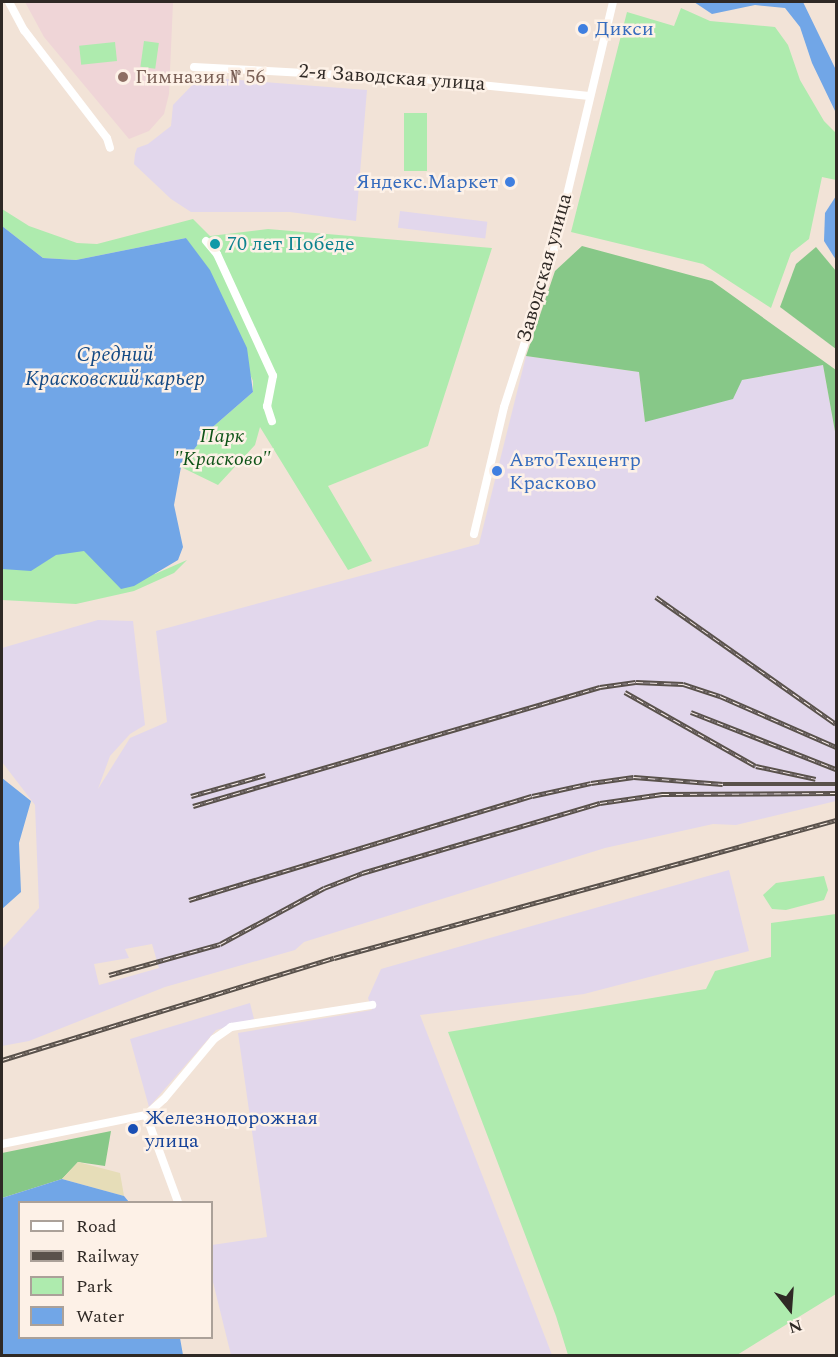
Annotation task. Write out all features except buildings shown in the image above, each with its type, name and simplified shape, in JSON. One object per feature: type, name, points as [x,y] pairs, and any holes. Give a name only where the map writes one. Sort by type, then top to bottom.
[{"type":"street","points":[[9,2],[24,30],[107,138],[110,148]]},
{"type":"street","name":"Заводская улица","points":[[474,534],[504,407],[552,258],[613,2]]},
{"type":"street","name":"2-я Заводская улица","points":[[194,67],[432,80],[589,96]]},
{"type":"street","points":[[206,241],[217,254],[273,376],[267,406],[272,421]]},
{"type":"street","points":[[2,1144],[146,1115],[165,1099],[214,1039],[231,1027],[372,1005]]},
{"type":"street","points":[[146,1115],[177,1201]]},
{"type":"shaded area","name":"Гимназия № 56","points":[[25,2],[173,2],[169,94],[164,114],[149,131],[129,139],[44,37]]},
{"type":"shaded area","points":[[200,77],[367,90],[356,221],[290,212],[191,212],[171,199],[134,164],[135,154],[137,148],[148,144],[171,126],[173,105]]},
{"type":"shaded area","points":[[400,211],[487,222],[485,239],[398,228]]},
{"type":"shaded area","points":[[526,356],[639,372],[645,422],[742,380],[823,365],[836,437],[836,801],[736,825],[713,824],[605,848],[304,942],[295,950],[165,987],[29,1041],[2,1046],[2,949],[39,908],[35,805],[2,762],[2,648],[98,620],[133,621],[145,725],[130,734],[110,756],[98,789],[130,738],[167,722],[156,631],[479,544]],"holes":[[[152,944],[159,968],[99,985],[94,964],[129,958],[125,949]]]},
{"type":"shaded area","points":[[729,870],[749,951],[584,994],[420,1015],[552,1355],[231,1355],[213,1282],[213,1245],[267,1237],[238,1033],[372,1010],[368,998],[381,969]]},
{"type":"shaded area","points":[[250,1003],[254,1019],[216,1030],[149,1107],[130,1039]]},
{"type":"green space","points":[[681,8],[710,21],[775,27],[788,45],[800,80],[824,121],[836,133],[836,180],[822,177],[809,239],[791,253],[771,308],[703,264],[571,232],[627,12],[674,26]]},
{"type":"green space","points":[[144,41],[159,43],[155,69],[140,67]]},
{"type":"green space","points":[[115,42],[117,61],[81,65],[79,46]]},
{"type":"green space","points":[[404,113],[427,113],[427,171],[404,171]]},
{"type":"green space","name":"Парк \"Красково\"","points":[[2,209],[29,226],[77,243],[97,244],[193,219],[210,236],[268,229],[492,248],[428,446],[328,486],[372,561],[348,570],[260,427],[255,445],[218,485],[181,467],[207,432],[253,392],[253,381],[186,238],[76,260],[43,258],[2,226]]},
{"type":"green space","points":[[582,246],[712,281],[836,370],[836,437],[823,365],[742,380],[733,399],[645,422],[639,372],[526,356],[555,271]]},
{"type":"green space","points":[[816,247],[836,271],[836,349],[780,307],[796,264]]},
{"type":"green space","points":[[83,548],[155,574],[187,560],[174,573],[134,591],[76,604],[2,600],[2,568]]},
{"type":"green space","points":[[824,876],[828,890],[824,900],[786,910],[772,909],[763,895],[776,883]]},
{"type":"green space","points":[[836,914],[836,1294],[737,1355],[568,1355],[556,1316],[448,1032],[706,989],[715,971],[771,957],[771,923]]},
{"type":"green space","points":[[111,1131],[105,1166],[78,1162],[62,1179],[2,1198],[2,1153]]},
{"type":"sand","points":[[78,1162],[120,1173],[124,1196],[62,1179]]},
{"type":"water","points":[[694,2],[803,2],[836,70],[836,113],[812,63],[800,27],[785,8],[755,5],[712,14]]},
{"type":"water","points":[[836,196],[836,260],[824,241],[825,213]]},
{"type":"water","name":"Средний Красковский карьер","points":[[2,226],[43,258],[76,260],[186,238],[210,270],[247,348],[253,392],[207,432],[181,467],[174,505],[183,547],[178,560],[134,586],[121,589],[84,551],[56,555],[31,571],[2,569]]},
{"type":"water","points":[[2,778],[31,801],[19,843],[21,892],[2,909]]},
{"type":"water","points":[[62,1179],[124,1196],[128,1201],[18,1201],[18,1339],[180,1339],[183,1355],[2,1355],[2,1198]]},
{"type":"railway","points":[[656,597],[836,724]]},
{"type":"railway","points":[[193,806],[600,687],[636,682],[683,684],[720,696],[836,747]]},
{"type":"railway","points":[[625,692],[756,766],[816,779]]},
{"type":"railway","points":[[691,712],[836,769]]},
{"type":"railway","points":[[191,796],[265,775]]},
{"type":"railway","points":[[189,900],[532,796],[591,783],[634,777],[723,784],[836,784]]},
{"type":"railway","points":[[109,975],[220,944],[324,888],[362,873],[600,803],[662,794],[836,793]]},
{"type":"railway","points":[[2,1060],[334,958],[836,820]]},
{"type":"place","name":"Дикси","points":[[583,29]]},
{"type":"place","name":"Гимназия № 56","points":[[123,77]]},
{"type":"place","name":"Яндекс.Маркет","points":[[510,182]]},
{"type":"place","name":"70 лет Победе","points":[[215,244]]},
{"type":"place","name":"АвтоТехцентр Красково","points":[[497,471]]},
{"type":"place","name":"Железнодорожная улица","points":[[133,1129]]}]
